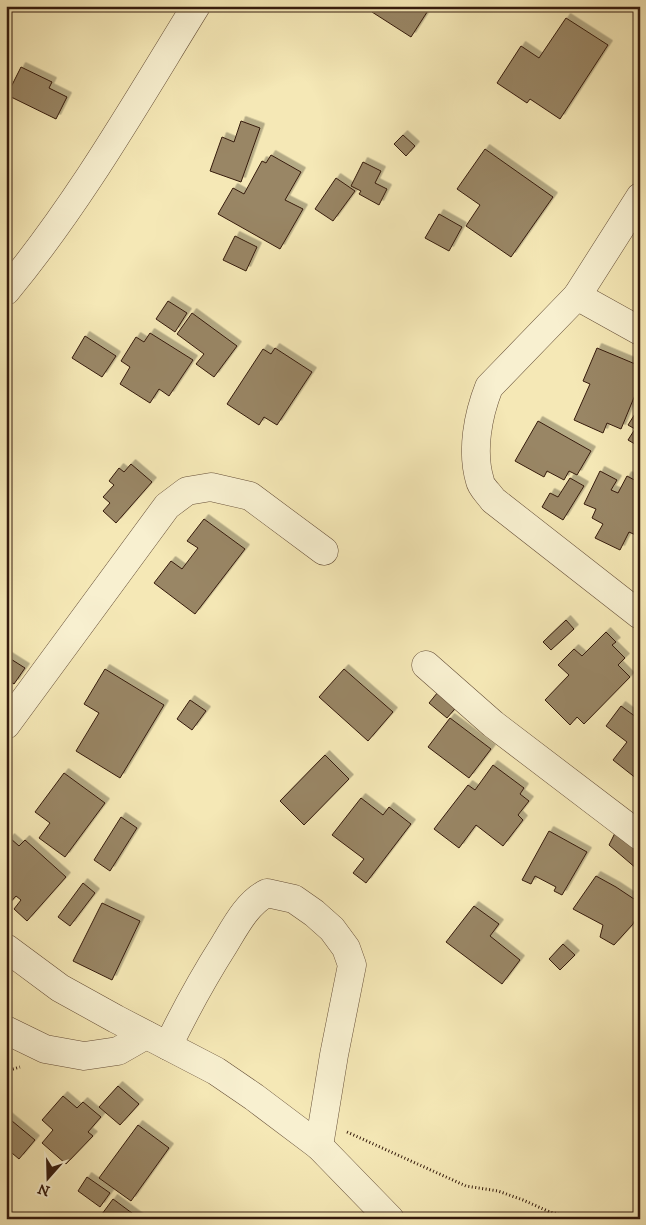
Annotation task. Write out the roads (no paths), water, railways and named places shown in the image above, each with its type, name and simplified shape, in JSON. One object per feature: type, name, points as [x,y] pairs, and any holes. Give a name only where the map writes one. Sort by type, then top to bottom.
[{"type":"street","points":[[6,291],[33,258],[87,182],[196,6]]},
{"type":"street","points":[[640,197],[577,296],[489,387],[482,405],[476,447],[480,482],[493,500],[640,615]]},
{"type":"street","points":[[577,296],[640,331]]},
{"type":"street","points":[[6,725],[167,506],[187,491],[211,487],[250,496],[324,550]]},
{"type":"street","points":[[426,665],[493,724],[640,836]]},
{"type":"street","points":[[6,1030],[45,1049],[84,1056],[118,1051],[157,1040],[186,1009],[238,922],[258,898],[267,893],[294,899],[332,929],[346,948],[352,965],[321,1134]]},
{"type":"street","points":[[6,948],[60,988],[216,1071],[254,1097],[321,1134],[390,1219]]}]
